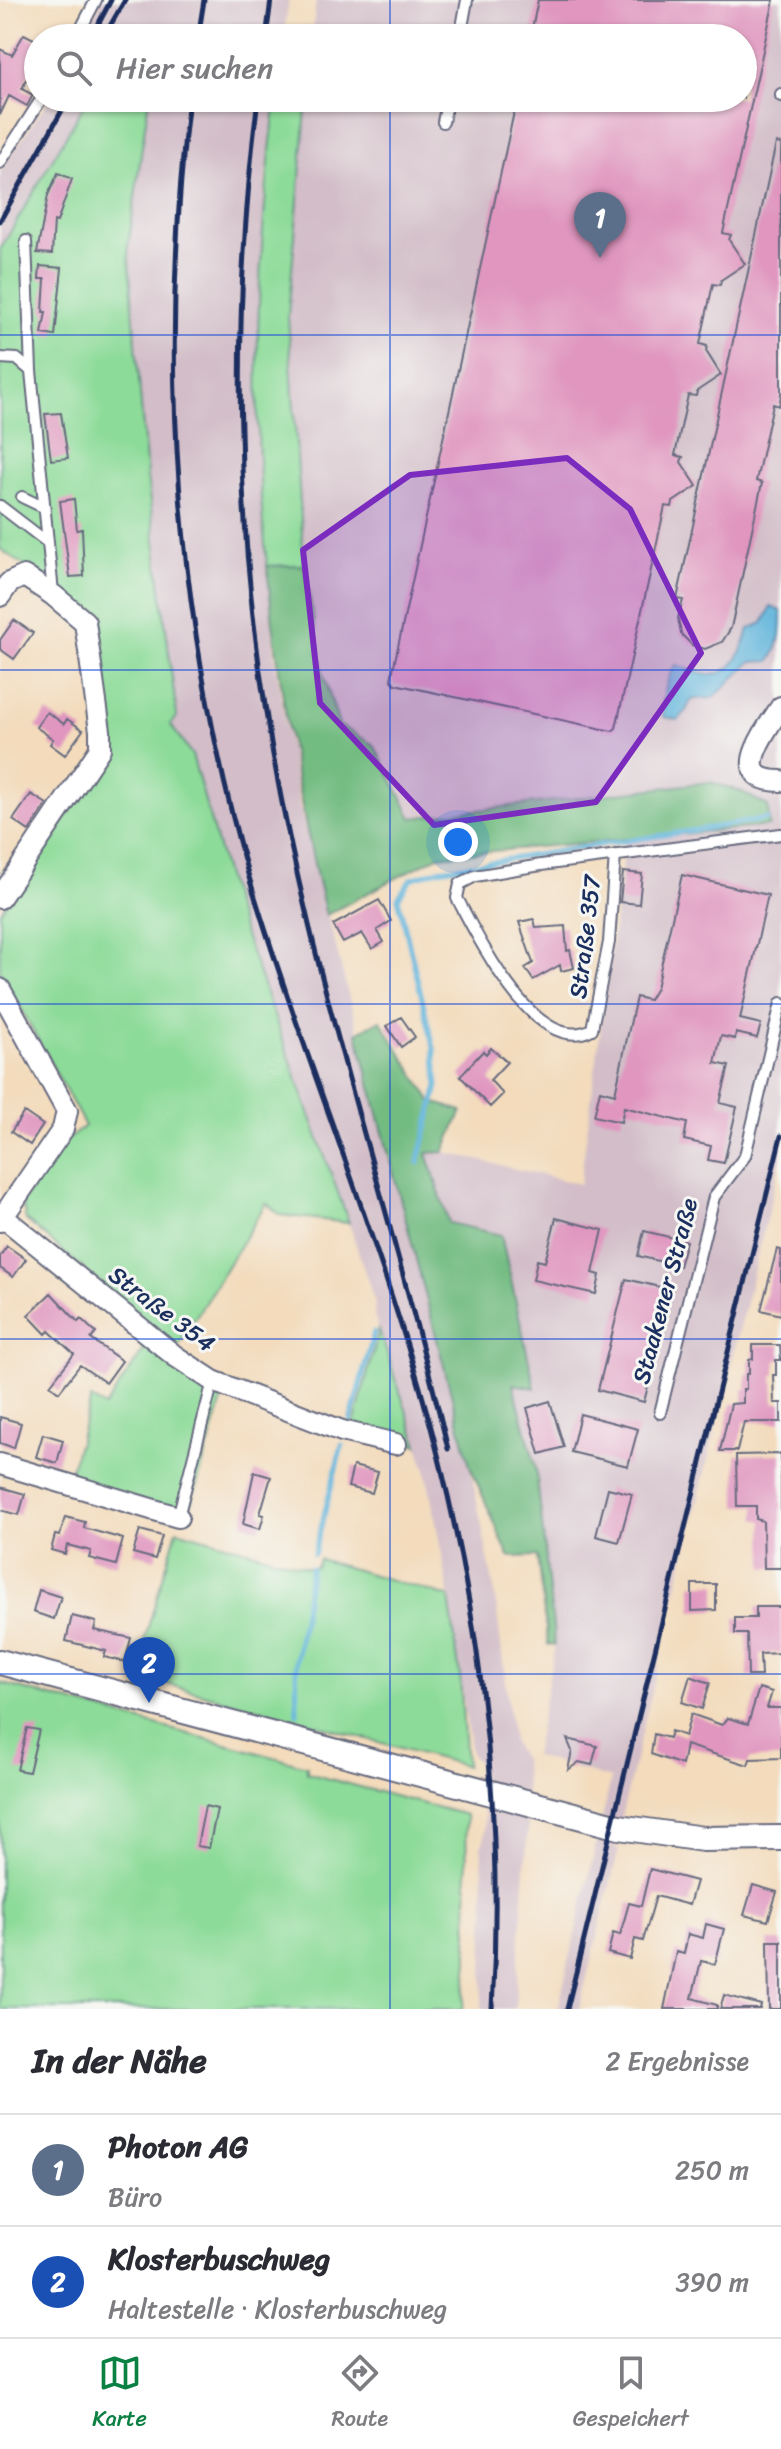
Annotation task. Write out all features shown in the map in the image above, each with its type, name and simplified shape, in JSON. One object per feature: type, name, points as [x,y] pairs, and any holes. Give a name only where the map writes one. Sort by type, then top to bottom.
[{"type":"street","points":[[0,596],[9,583],[24,576],[85,622],[100,749],[0,898]]},
{"type":"street","points":[[781,707],[751,761],[753,772],[759,779],[781,781]]},
{"type":"street","points":[[0,989],[67,1111],[63,1129],[2,1219]]},
{"type":"street","name":"Straße 354","points":[[2,1219],[175,1356],[213,1381],[342,1431],[396,1444]]},
{"type":"street","points":[[0,1464],[178,1517]]},
{"type":"street","points":[[0,1662],[555,1810],[669,1836],[730,1840],[781,1838]]},
{"type":"lane","points":[[83,24],[96,0]]},
{"type":"lane","points":[[463,24],[467,0]]},
{"type":"lane","points":[[0,163],[33,112]]},
{"type":"lane","points":[[443,122],[445,112]]},
{"type":"lane","points":[[26,241],[31,371],[53,595]]},
{"type":"lane","points":[[17,359],[30,346]]},
{"type":"lane","points":[[0,358],[17,359],[31,371]]},
{"type":"lane","points":[[22,497],[43,507]]},
{"type":"lane","points":[[0,506],[47,542]]},
{"type":"lane","name":"Straße 357","points":[[615,855],[609,942],[592,1029],[582,1034],[570,1033],[545,1021],[508,989],[457,898],[460,884],[475,876],[615,855],[781,834]]},
{"type":"lane","name":"Staakener Straße","points":[[660,1413],[714,1197],[745,1156],[781,1003]]},
{"type":"lane","points":[[178,1517],[213,1381]]},
{"type":"highlighted area","points":[[567,458],[630,509],[701,653],[596,802],[434,825],[320,703],[303,550],[410,475]]},
{"type":"shaded area","points":[[102,0],[289,0],[285,24],[89,24]]},
{"type":"shaded area","points":[[316,0],[781,0],[781,1158],[614,1847],[619,1849],[579,2009],[558,2009],[611,1779],[534,1756],[555,1645],[536,1468],[513,1383],[535,1387],[501,1235],[449,1223],[426,1153],[444,1152],[580,1184],[626,837],[769,826],[710,782],[412,819],[374,745],[339,725],[323,673],[300,539],[288,316],[306,112],[757,112],[757,24],[313,24]]},
{"type":"shaded area","points":[[41,112],[80,112],[0,250],[0,172]]},
{"type":"shaded area","points":[[147,112],[274,112],[265,184],[258,423],[262,521],[276,666],[299,804],[470,1466],[494,1588],[513,1743],[524,1761],[528,1828],[515,2009],[482,2009],[485,1908],[481,1845],[484,1844],[485,1826],[481,1766],[471,1755],[450,1598],[426,1470],[374,1315],[375,1303],[349,1223],[235,908],[192,755],[169,724],[177,717],[147,477],[128,247]]},
{"type":"green space","points":[[80,112],[147,112],[128,247],[147,477],[177,717],[170,724],[192,755],[235,908],[349,1223],[280,1215],[266,1203],[177,1348],[26,1220],[22,1202],[67,1140],[85,1126],[0,970],[0,912],[111,752],[99,617],[0,549],[0,250]]},
{"type":"green space","points":[[274,112],[306,112],[288,316],[304,565],[267,566],[262,508],[258,332]]},
{"type":"green space","points":[[304,565],[323,673],[339,725],[374,745],[412,818],[710,782],[740,791],[768,806],[769,826],[438,856],[326,915],[290,742],[267,566]]},
{"type":"green space","points":[[380,1020],[432,1102],[462,1111],[444,1152],[427,1153],[449,1223],[501,1235],[535,1388],[513,1384],[536,1468],[555,1645],[548,1645],[537,1556],[509,1557],[470,1466],[357,1033]]},
{"type":"green space","points":[[379,1330],[418,1445],[354,1424]]},
{"type":"green space","points":[[145,1348],[222,1401],[188,1514],[68,1479],[91,1399],[105,1407]]},
{"type":"green space","points":[[177,1530],[310,1568],[316,1567],[319,1559],[449,1597],[460,1676],[466,1766],[134,1675]]},
{"type":"green space","points":[[0,1683],[307,1766],[307,1773],[466,1815],[468,1962],[463,2009],[0,2009]]},
{"type":"water","points":[[771,607],[781,611],[781,618],[778,643],[770,661],[751,662],[713,698],[691,700],[678,720],[664,717],[665,690],[676,665],[711,674],[727,669],[739,656],[749,629],[763,623]]},
{"type":"building","points":[[538,0],[774,0],[757,78],[757,24],[533,24]]},
{"type":"building","points":[[24,34],[24,104],[9,96],[0,115],[0,49],[12,55]]},
{"type":"building","points":[[514,112],[749,112],[723,233],[731,235],[729,240],[745,264],[721,280],[720,285],[713,284],[700,344],[707,346],[706,351],[721,375],[697,391],[696,396],[688,395],[675,455],[683,457],[681,462],[697,486],[673,502],[672,507],[665,506],[616,728],[612,731],[395,684],[391,679]]},
{"type":"building","points":[[776,143],[781,144],[781,395],[779,406],[773,404],[756,481],[762,483],[731,628],[722,642],[705,649],[692,645],[681,634],[678,618],[683,600],[677,599]]},
{"type":"building","points":[[58,173],[72,179],[57,222],[54,221],[52,254],[37,253],[48,195]]},
{"type":"building","points":[[40,266],[62,268],[55,336],[42,334],[46,312],[43,312],[45,279],[39,279]]},
{"type":"building","points":[[61,413],[68,458],[51,460],[45,414]]},
{"type":"building","points":[[74,499],[77,530],[82,529],[84,576],[70,577],[60,501]]},
{"type":"building","points":[[14,620],[33,633],[14,659],[0,649],[0,640]]},
{"type":"building","points":[[47,712],[64,724],[67,719],[83,730],[65,755],[50,744],[53,739],[36,727]]},
{"type":"building","points":[[31,794],[47,804],[29,831],[13,820]]},
{"type":"building","points":[[623,872],[642,874],[639,904],[620,902]]},
{"type":"building","points":[[682,875],[768,895],[740,1019],[761,1024],[757,1038],[736,1033],[735,1039],[721,1036],[715,1063],[729,1066],[720,1103],[737,1107],[724,1163],[708,1160],[711,1146],[684,1140],[687,1123],[624,1107],[621,1122],[594,1116],[600,1090],[615,1094],[636,997],[649,1000],[656,988]]},
{"type":"building","points":[[379,900],[391,921],[377,930],[384,942],[372,949],[362,933],[343,943],[333,925]]},
{"type":"building","points":[[534,919],[536,928],[565,926],[567,951],[570,950],[574,968],[561,971],[560,965],[533,980],[525,968],[533,963],[519,922]]},
{"type":"building","points":[[401,1017],[415,1037],[401,1047],[387,1026]]},
{"type":"building","points":[[491,1048],[507,1062],[490,1080],[503,1094],[490,1107],[460,1076],[483,1051],[486,1054]]},
{"type":"building","points":[[24,1112],[43,1125],[30,1145],[11,1132]]},
{"type":"building","points":[[556,1218],[603,1230],[593,1273],[600,1275],[596,1294],[533,1280],[537,1260],[545,1262]]},
{"type":"building","points":[[644,1231],[686,1241],[679,1266],[638,1256]]},
{"type":"building","points":[[7,1246],[26,1259],[13,1277],[0,1268],[0,1256]]},
{"type":"building","points":[[777,1249],[781,1250],[781,1315],[761,1310]]},
{"type":"building","points":[[626,1279],[672,1290],[644,1402],[598,1390]]},
{"type":"building","points":[[51,1293],[78,1322],[81,1319],[96,1333],[91,1339],[122,1361],[106,1383],[80,1365],[59,1392],[50,1385],[74,1354],[49,1331],[46,1334],[28,1315]]},
{"type":"building","points":[[753,1345],[780,1345],[781,1360],[776,1360],[776,1375],[773,1375],[774,1403],[781,1403],[781,1422],[744,1422],[737,1451],[720,1451],[731,1404],[743,1403]]},
{"type":"building","points":[[550,1401],[564,1447],[540,1454],[527,1408]]},
{"type":"building","points":[[580,1414],[638,1429],[628,1466],[571,1452]]},
{"type":"building","points":[[0,1417],[21,1423],[14,1448],[0,1443]]},
{"type":"building","points":[[43,1434],[63,1440],[57,1463],[36,1457]]},
{"type":"building","points":[[781,1454],[781,1568],[764,1568],[763,1521],[756,1519],[756,1506],[737,1506],[736,1455]]},
{"type":"building","points":[[353,1466],[378,1472],[372,1493],[348,1487]]},
{"type":"building","points":[[254,1472],[271,1477],[260,1514],[264,1515],[260,1529],[243,1524]]},
{"type":"building","points":[[0,1487],[25,1494],[19,1515],[0,1510]]},
{"type":"building","points":[[608,1488],[632,1494],[619,1542],[596,1536]]},
{"type":"building","points":[[65,1517],[85,1522],[84,1528],[123,1539],[116,1565],[89,1558],[91,1551],[67,1545],[65,1554],[51,1550],[55,1535],[60,1536]]},
{"type":"building","points":[[140,1530],[162,1536],[155,1559],[133,1553]]},
{"type":"building","points":[[692,1584],[716,1584],[716,1610],[692,1611]]},
{"type":"building","points":[[39,1590],[61,1597],[54,1619],[33,1612]]},
{"type":"building","points":[[756,1607],[781,1607],[781,1653],[760,1654],[761,1676],[748,1676],[747,1634],[735,1634],[735,1618],[756,1618]]},
{"type":"building","points":[[72,1616],[96,1622],[94,1630],[131,1638],[125,1662],[104,1657],[106,1651],[66,1641]]},
{"type":"building","points":[[690,1676],[710,1683],[702,1709],[682,1702]]},
{"type":"building","points":[[759,1688],[772,1692],[767,1708],[781,1708],[781,1758],[750,1759],[748,1765],[686,1745],[682,1765],[651,1754],[654,1734],[669,1738],[671,1731],[685,1736],[691,1714],[722,1725],[728,1718],[748,1724]]},
{"type":"building","points":[[27,1728],[39,1730],[29,1772],[17,1770]]},
{"type":"building","points":[[567,1739],[597,1746],[592,1765],[579,1762],[568,1770],[572,1751]]},
{"type":"building","points":[[205,1806],[217,1809],[209,1848],[197,1846]]},
{"type":"building","points":[[650,1869],[696,1881],[689,1905],[656,1896],[643,1941],[635,1939],[630,1959],[608,1953],[613,1933],[620,1935],[629,1903],[641,1906]]},
{"type":"building","points":[[753,1885],[777,1892],[768,1921],[744,1915]]},
{"type":"building","points":[[706,1924],[724,1929],[715,1964],[701,1961],[692,1998],[717,2005],[717,2009],[664,2009],[676,1952],[684,1954],[688,1934],[703,1938]]},
{"type":"building","points":[[768,1941],[781,1941],[781,2009],[769,2009]]},
{"type":"building","points":[[724,1995],[761,2005],[760,2009],[720,2009]]},
{"type":"waterway","points":[[418,1163],[438,1086],[434,1048],[398,898],[411,879],[438,870],[767,819]]},
{"type":"waterway","points":[[350,1422],[374,1332]]},
{"type":"waterway","points":[[314,1554],[342,1445]]},
{"type":"waterway","points":[[297,1713],[296,1660],[311,1568]]},
{"type":"railway","points":[[98,24],[111,0]]},
{"type":"railway","points":[[111,24],[125,0]]},
{"type":"railway","points":[[200,24],[204,0]]},
{"type":"railway","points":[[268,24],[271,0]]},
{"type":"railway","points":[[0,221],[61,112]]},
{"type":"railway","points":[[188,112],[175,295],[175,392],[189,585],[204,681],[223,777],[248,874],[400,1323],[420,1388],[458,1540],[483,1696],[490,1774],[495,1931],[492,2009]]},
{"type":"railway","points":[[257,112],[244,254],[240,412],[248,569],[268,725],[305,908],[448,1449]]},
{"type":"railway","points":[[567,2009],[781,1136]]},
{"type":"place","name":"Photon AG","points":[[600,258]]},
{"type":"place","name":"Klosterbuschweg","points":[[149,1703]]}]
